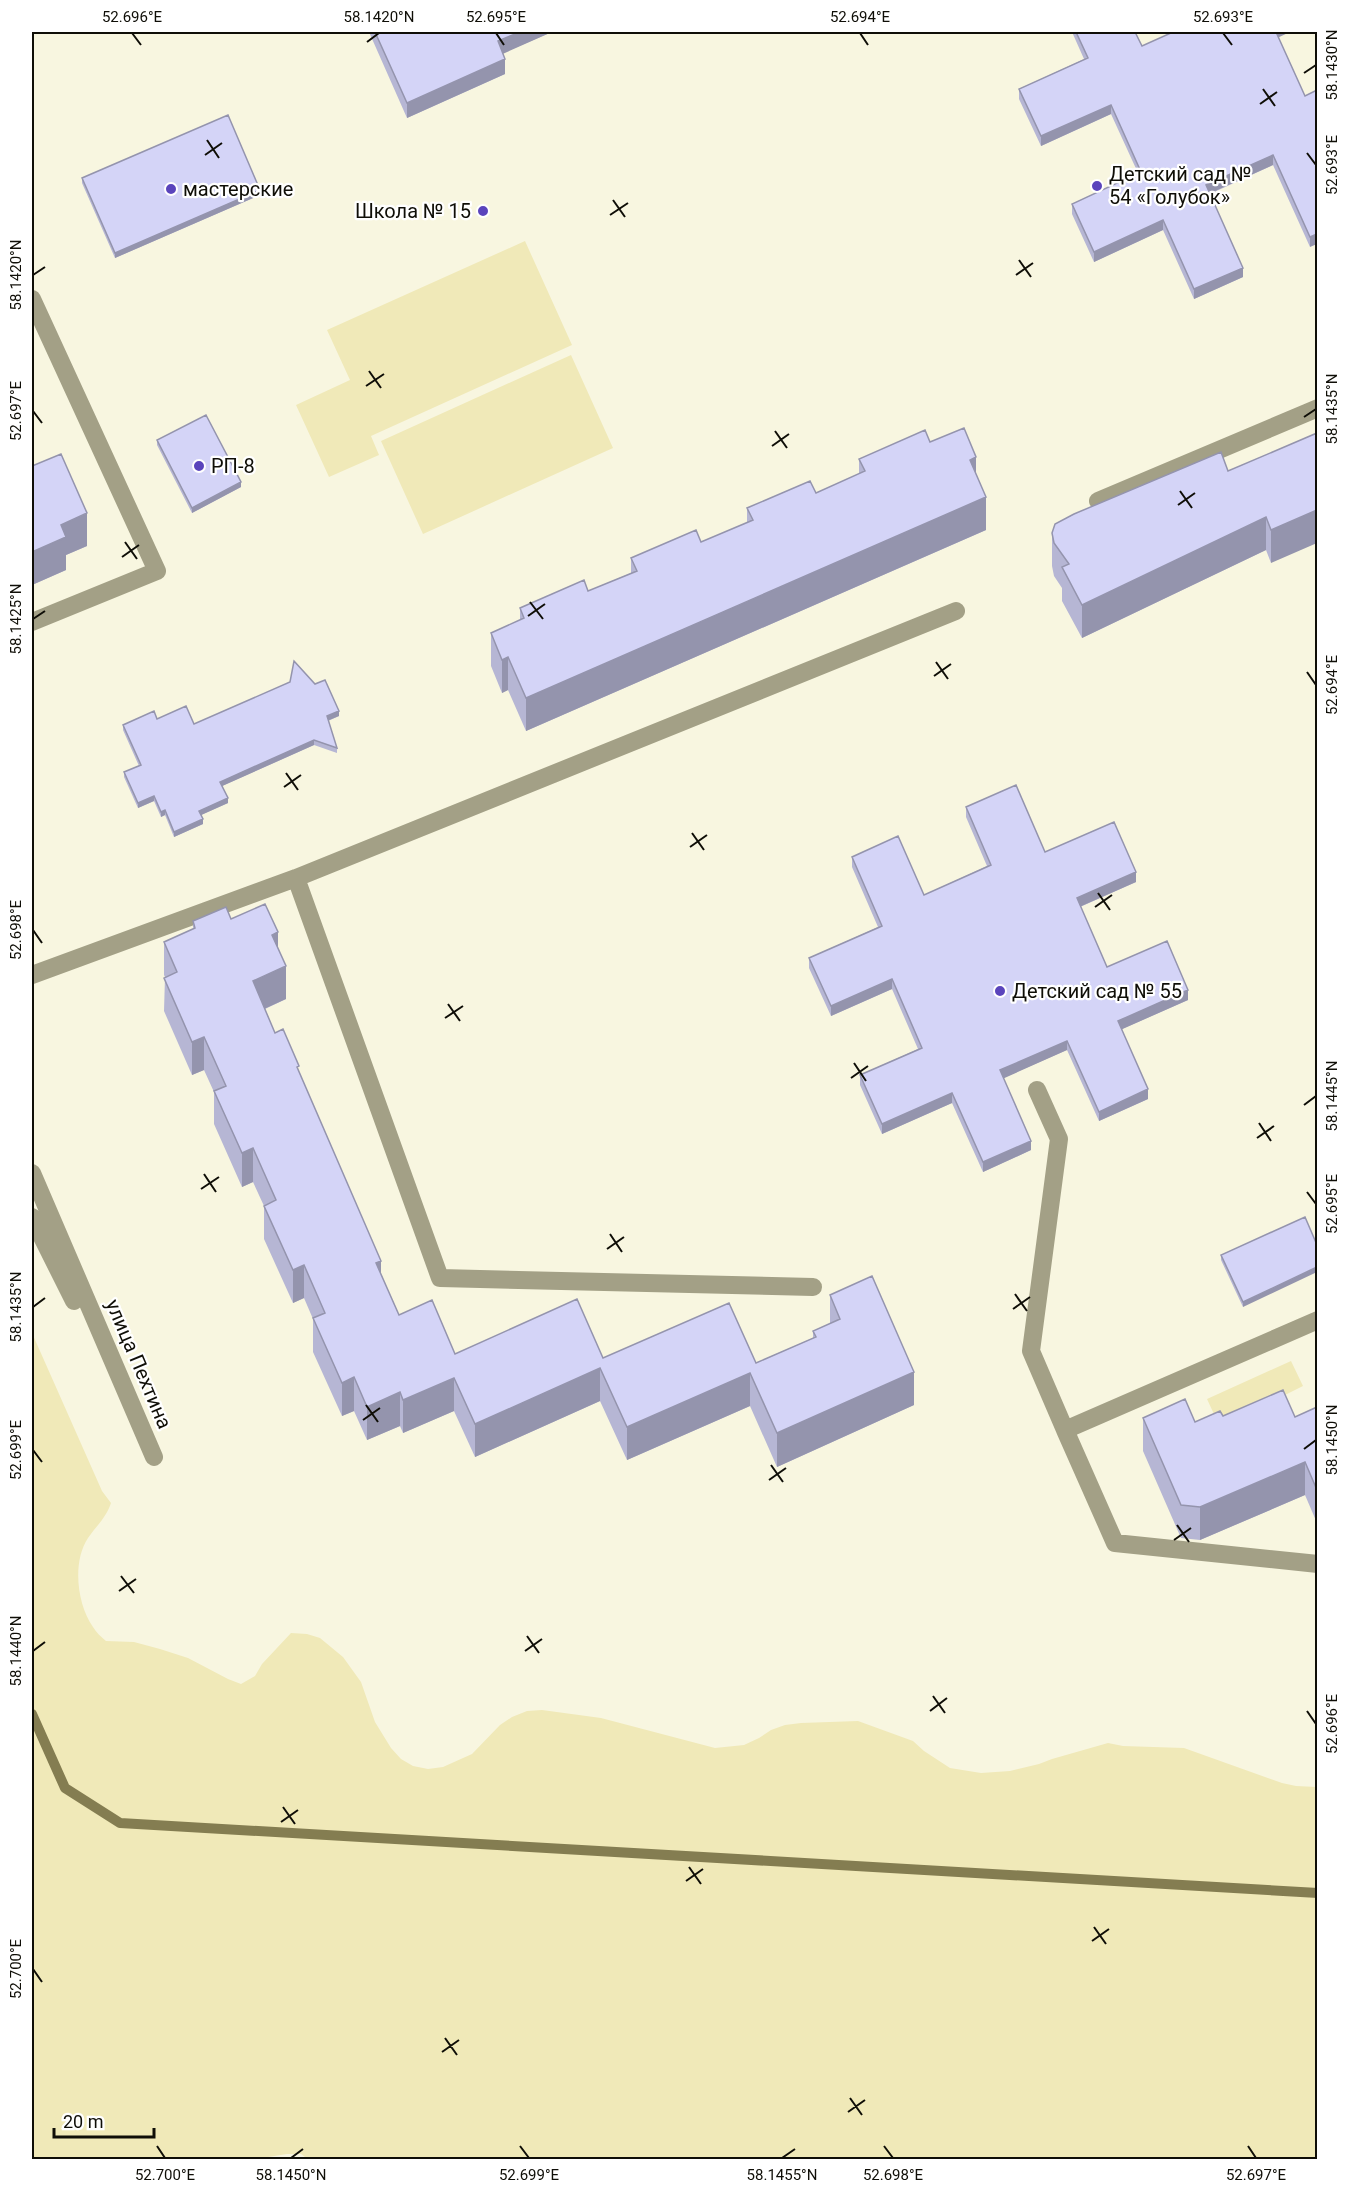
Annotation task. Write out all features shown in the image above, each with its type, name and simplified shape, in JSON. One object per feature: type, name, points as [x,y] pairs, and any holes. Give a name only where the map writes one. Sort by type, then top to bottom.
[{"type":"street","points":[[32,299],[157,571],[32,622]]},
{"type":"street","points":[[1098,501],[1317,408]]},
{"type":"street","points":[[32,975],[296,878],[957,611]]},
{"type":"street","points":[[296,878],[440,1278],[813,1287]]},
{"type":"street","points":[[1037,1090],[1059,1139],[1031,1351],[1115,1543],[1317,1564]]},
{"type":"street","name":"улица Пехтина","points":[[32,1173],[154,1457],[32,1217]]},
{"type":"street","points":[[1065,1430],[1317,1320]]},
{"type":"shaded area","points":[[525,241],[572,345],[371,436],[379,455],[329,477],[296,405],[350,380],[327,330]]},
{"type":"shaded area","points":[[571,355],[613,448],[423,534],[381,441]]},
{"type":"shaded area","points":[[32,1333],[102,1491],[111,1503],[83,1548],[78,1571],[83,1607],[97,1633],[106,1641],[134,1642],[188,1658],[241,1684],[255,1676],[262,1664],[291,1633],[320,1638],[343,1657],[361,1682],[375,1722],[391,1748],[401,1759],[413,1766],[428,1769],[443,1767],[472,1754],[500,1725],[512,1717],[527,1711],[542,1710],[601,1718],[715,1748],[744,1745],[785,1725],[858,1721],[913,1741],[950,1768],[981,1773],[1010,1771],[1108,1743],[1123,1746],[1184,1748],[1282,1783],[1317,1787],[1317,2159],[703,2160],[676,2157],[672,2160],[309,2160],[301,2154],[287,2154],[249,2160],[32,2159]]},
{"type":"shaded area","points":[[1291,1361],[1303,1386],[1261,1407],[1225,1438],[1207,1399]]},
{"type":"building","points":[[375,32],[520,32],[498,41],[505,59],[407,103]]},
{"type":"building","points":[[1076,32],[1135,32],[1142,46],[1173,32],[1276,32],[1305,96],[1317,90],[1317,234],[1310,237],[1273,155],[1206,185],[1243,268],[1194,289],[1163,220],[1094,252],[1072,204],[1141,172],[1111,105],[1041,136],[1019,89],[1088,58]]},
{"type":"building","name":"мастерские","points":[[228,115],[260,190],[115,253],[82,178]]},
{"type":"building","name":"РП-8","points":[[206,415],[241,482],[192,508],[157,440]]},
{"type":"building","points":[[964,428],[976,457],[970,460],[986,497],[526,698],[508,657],[502,660],[491,633],[524,618],[520,608],[584,580],[588,591],[637,571],[631,558],[696,530],[701,542],[753,520],[747,508],[810,481],[816,493],[865,471],[859,459],[925,430],[930,442]]},
{"type":"building","points":[[1317,433],[1317,510],[1271,530],[1266,517],[1082,605],[1062,567],[1069,564],[1054,543],[1052,533],[1055,524],[1221,452],[1228,471]]},
{"type":"building","points":[[61,454],[87,513],[61,525],[66,537],[32,552],[32,466]]},
{"type":"building","points":[[294,661],[315,684],[325,680],[339,711],[327,716],[337,748],[314,740],[220,782],[228,798],[199,811],[203,819],[174,832],[165,810],[161,812],[154,796],[138,803],[124,772],[141,765],[123,725],[154,711],[157,719],[186,706],[194,724],[290,682]]},
{"type":"building","points":[[1016,785],[1045,852],[1114,822],[1136,872],[1077,898],[1107,967],[1167,941],[1188,990],[1118,1021],[1148,1089],[1099,1112],[1067,1041],[1000,1070],[1031,1141],[983,1162],[952,1093],[882,1124],[860,1075],[922,1048],[892,979],[831,1006],[809,958],[882,926],[852,857],[898,836],[924,895],[991,865],[966,807]]},
{"type":"building","points":[[265,904],[278,932],[272,935],[286,966],[253,981],[275,1033],[283,1029],[299,1066],[297,1067],[381,1261],[376,1263],[399,1315],[432,1300],[455,1354],[577,1299],[603,1358],[729,1303],[756,1363],[816,1337],[813,1331],[840,1319],[830,1295],[872,1276],[914,1372],[777,1433],[750,1373],[627,1427],[600,1368],[475,1424],[454,1378],[403,1400],[400,1392],[367,1407],[354,1377],[342,1383],[313,1318],[325,1313],[304,1265],[293,1270],[264,1206],[276,1200],[253,1148],[242,1153],[214,1091],[226,1086],[204,1037],[192,1042],[164,978],[177,972],[164,942],[195,928],[193,921],[226,907],[231,919]]},
{"type":"building","points":[[1305,1217],[1317,1245],[1317,1267],[1243,1302],[1221,1255]]},
{"type":"building","points":[[1283,1390],[1295,1417],[1317,1407],[1317,1490],[1305,1462],[1200,1507],[1181,1505],[1143,1418],[1185,1399],[1195,1422],[1220,1411],[1223,1416]]},
{"type":"waterway","points":[[32,1714],[65,1788],[120,1823],[1318,1893]]},
{"type":"place","name":"Детский сад № 54 «Голубок»","points":[[1097,186]]},
{"type":"place","name":"мастерские","points":[[171,189]]},
{"type":"place","name":"Школа № 15","points":[[483,211]]},
{"type":"place","name":"РП-8","points":[[199,466]]},
{"type":"place","name":"Детский сад № 55","points":[[1000,991]]}]
